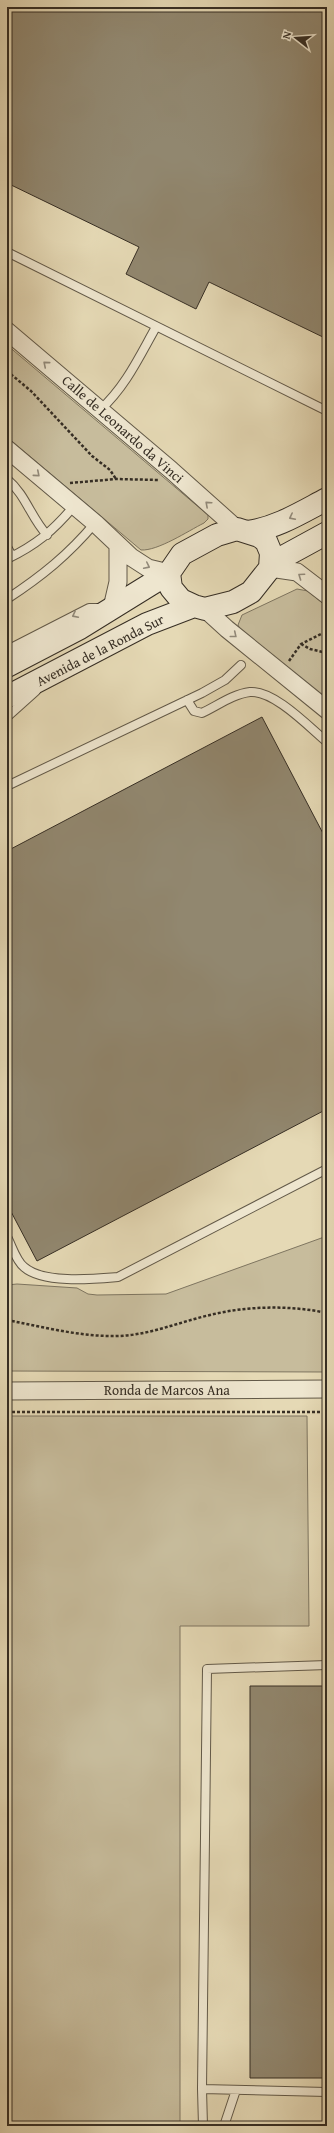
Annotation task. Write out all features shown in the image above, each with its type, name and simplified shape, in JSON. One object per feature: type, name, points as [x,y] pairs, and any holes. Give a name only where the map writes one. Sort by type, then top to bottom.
[{"type":"main road","points":[[327,499],[283,522],[263,530],[243,530],[217,535],[182,554],[169,573],[171,588],[181,600],[199,607],[233,602],[251,592],[271,565],[327,533]]},
{"type":"main road","points":[[243,530],[266,541],[271,553],[271,565]]},
{"type":"main road","name":"Avenida de la Ronda Sur","points":[[7,666],[80,628],[169,573]]},
{"type":"main road","name":"Avenida de la Ronda Sur","points":[[7,697],[56,673],[147,624],[199,607]]},
{"type":"street","name":"Calle de Leonardo da Vinci","points":[[7,331],[243,530]]},
{"type":"street","points":[[7,449],[95,523],[118,546],[148,568],[169,573]]},
{"type":"street","points":[[112,608],[118,582],[118,546]]},
{"type":"street","points":[[271,565],[297,572],[327,595]]},
{"type":"street","points":[[199,607],[327,710]]},
{"type":"street","name":"Ronda de Marcos Ana","points":[[8,1383],[327,1389]]},
{"type":"lane","points":[[7,252],[327,411]]},
{"type":"lane","points":[[100,410],[114,397],[133,371],[156,327]]},
{"type":"lane","points":[[7,479],[22,495],[40,528],[47,535]]},
{"type":"lane","points":[[7,547],[9,558],[37,544],[74,506]]},
{"type":"lane","points":[[7,599],[42,576],[82,538],[95,523]]},
{"type":"lane","points":[[7,650],[89,608],[112,608]]},
{"type":"lane","points":[[7,786],[187,700],[225,680],[241,665]]},
{"type":"lane","points":[[7,717],[56,673]]},
{"type":"lane","points":[[187,700],[194,710],[202,713],[236,696],[251,692],[264,694],[278,701],[327,742]]},
{"type":"lane","points":[[7,1237],[22,1266],[34,1274],[82,1281],[118,1277],[327,1169]]},
{"type":"lane","points":[[203,2126],[202,2089],[207,1669],[327,1665]]},
{"type":"lane","points":[[202,2089],[327,2092]]},
{"type":"lane","points":[[224,2126],[236,2090]]},
{"type":"path","points":[[7,371],[31,391],[92,456],[110,470],[116,479]]},
{"type":"path","points":[[66,485],[72,482],[116,479],[156,482],[164,478],[171,470]]},
{"type":"path","points":[[281,672],[301,644],[327,631]]},
{"type":"path","points":[[301,644],[310,649],[327,653]]},
{"type":"path","points":[[8,1383],[8,1320],[86,1334],[118,1336],[181,1324],[232,1310],[292,1309],[327,1312]]},
{"type":"path","points":[[7,1412],[327,1412]]},
{"type":"shaded area","points":[[7,345],[208,515],[208,519],[204,523],[164,544],[141,550],[7,437]]},
{"type":"shaded area","points":[[297,589],[308,591],[327,607],[327,699],[241,631],[238,625],[242,615]]},
{"type":"shaded area","points":[[327,1236],[327,1372],[7,1371],[7,1285],[17,1284],[77,1288],[88,1294],[97,1295],[166,1294]]},
{"type":"shaded area","points":[[7,1416],[307,1416],[309,1626],[180,1626],[180,2126],[7,2126]]},
{"type":"building","points":[[7,7],[327,7],[327,339],[209,282],[196,309],[126,274],[139,247],[7,183]]},
{"type":"building","points":[[262,717],[327,841],[327,1109],[37,1261],[7,1204],[7,851]]},
{"type":"building","points":[[250,1686],[327,1686],[327,2078],[250,2078]]}]
